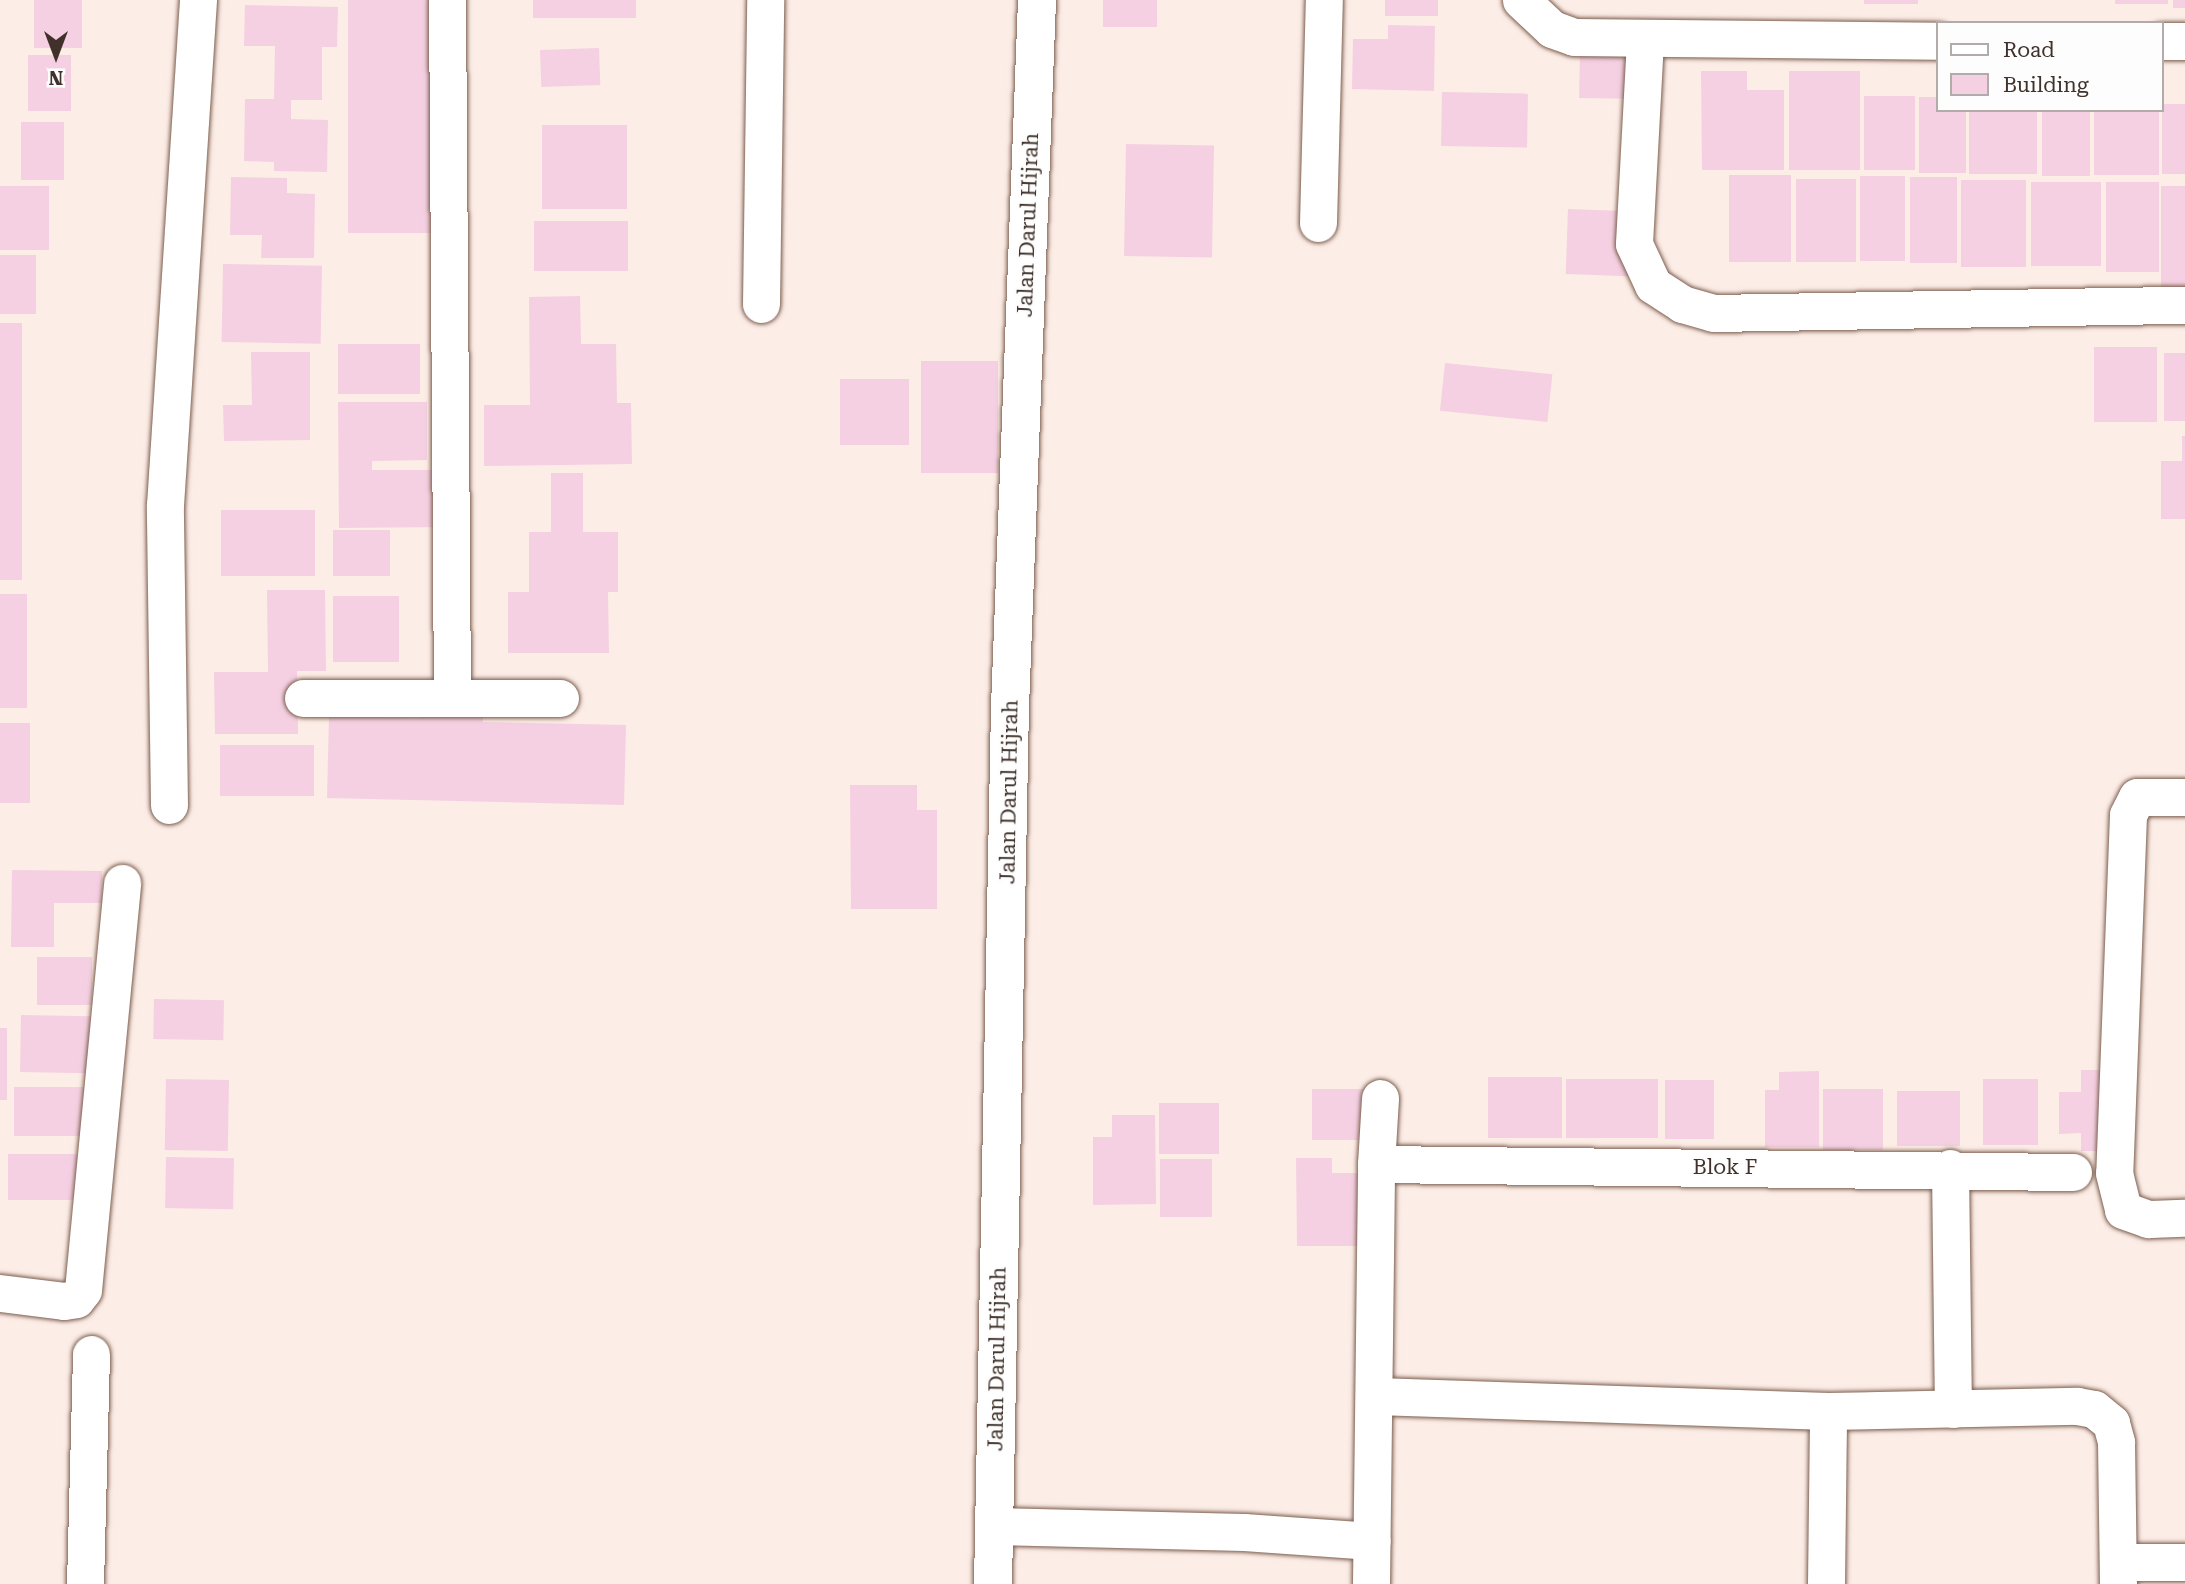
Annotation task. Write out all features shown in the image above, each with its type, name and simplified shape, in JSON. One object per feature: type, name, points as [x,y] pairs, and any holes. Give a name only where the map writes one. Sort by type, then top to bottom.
[{"type":"street","points":[[169,805],[165,505],[198,0]]},
{"type":"street","points":[[447,0],[452,698]]},
{"type":"street","points":[[761,304],[765,0]]},
{"type":"street","name":"Jalan Darul Hijrah","points":[[993,1584],[1010,707],[1037,0]]},
{"type":"street","points":[[1318,223],[1324,0]]},
{"type":"street","points":[[1521,0],[1552,29],[1574,37],[1645,40],[1937,41]]},
{"type":"street","points":[[1645,40],[1634,244],[1653,285],[1682,304],[1713,313],[2185,305]]},
{"type":"street","points":[[2164,41],[2185,41]]},
{"type":"street","points":[[303,698],[559,698]]},
{"type":"street","points":[[2185,797],[2137,797],[2128,815],[2113,1173],[2123,1210],[2148,1219],[2185,1218]]},
{"type":"street","points":[[0,1293],[64,1301],[76,1299],[83,1290],[122,883]]},
{"type":"street","points":[[1371,1584],[1376,1396],[1376,1164],[1380,1098]]},
{"type":"street","name":"Blok F","points":[[1376,1164],[1950,1168],[2073,1172]]},
{"type":"street","points":[[1950,1168],[1953,1409]]},
{"type":"street","points":[[85,1584],[91,1354]]},
{"type":"street","points":[[1376,1396],[1828,1411],[2077,1406],[2094,1409],[2106,1416],[2116,1442],[2118,1573],[2185,1562]]},
{"type":"street","points":[[1826,1584],[1828,1411]]},
{"type":"street","points":[[994,1526],[1244,1532],[1372,1541]]},
{"type":"building","points":[[34,0],[82,0],[82,48],[34,48]]},
{"type":"building","points":[[348,0],[431,0],[431,233],[348,233]]},
{"type":"building","points":[[533,0],[636,0],[636,18],[533,18]]},
{"type":"building","points":[[1103,0],[1157,0],[1157,27],[1103,27]]},
{"type":"building","points":[[1385,0],[1438,0],[1438,16],[1385,16]]},
{"type":"building","points":[[1864,0],[1918,0],[1918,4],[1864,4]]},
{"type":"building","points":[[2115,0],[2168,0],[2168,4],[2115,4]]},
{"type":"building","points":[[2173,0],[2185,0],[2185,8],[2173,8]]},
{"type":"building","points":[[245,5],[338,7],[337,47],[322,47],[322,100],[291,100],[291,119],[328,120],[327,172],[274,171],[274,162],[244,161],[245,99],[274,99],[275,46],[244,46]]},
{"type":"building","points":[[1388,25],[1435,26],[1434,91],[1352,89],[1353,39],[1388,39]]},
{"type":"building","points":[[599,48],[600,85],[541,87],[540,50]]},
{"type":"building","points":[[1580,48],[1640,49],[1639,99],[1579,98]]},
{"type":"building","points":[[28,55],[71,55],[71,111],[28,111]]},
{"type":"building","points":[[1701,71],[1747,71],[1747,90],[1784,90],[1784,170],[1702,170]]},
{"type":"building","points":[[1789,71],[1860,71],[1860,170],[1789,170]]},
{"type":"building","points":[[1442,92],[1528,94],[1527,147],[1441,146]]},
{"type":"building","points":[[1864,96],[1915,96],[1915,170],[1864,170]]},
{"type":"building","points":[[1919,97],[1937,97],[1937,112],[1966,112],[1966,173],[1919,173]]},
{"type":"building","points":[[2164,104],[2185,104],[2185,174],[2162,174]]},
{"type":"building","points":[[1969,112],[2037,112],[2037,174],[1969,174]]},
{"type":"building","points":[[2042,112],[2090,112],[2090,176],[2042,176]]},
{"type":"building","points":[[2094,112],[2159,112],[2159,175],[2094,175]]},
{"type":"building","points":[[21,122],[64,122],[64,180],[21,180]]},
{"type":"building","points":[[542,125],[627,125],[627,209],[542,209]]},
{"type":"building","points":[[1126,144],[1214,146],[1212,258],[1124,256]]},
{"type":"building","points":[[1729,175],[1791,175],[1791,262],[1729,262]]},
{"type":"building","points":[[1860,176],[1905,176],[1905,261],[1860,261]]},
{"type":"building","points":[[231,177],[287,178],[287,193],[315,194],[314,258],[261,258],[262,235],[230,235]]},
{"type":"building","points":[[1910,177],[1957,177],[1957,263],[1910,263]]},
{"type":"building","points":[[1796,179],[1856,179],[1856,262],[1796,262]]},
{"type":"building","points":[[1961,180],[2026,180],[2026,267],[1961,267]]},
{"type":"building","points":[[2031,182],[2101,182],[2101,266],[2031,266]]},
{"type":"building","points":[[2106,182],[2159,182],[2159,272],[2106,272]]},
{"type":"building","points":[[0,186],[49,186],[49,250],[0,250]]},
{"type":"building","points":[[2161,186],[2185,186],[2185,287],[2161,287]]},
{"type":"building","points":[[1568,209],[1631,211],[1629,276],[1566,274]]},
{"type":"building","points":[[534,221],[628,221],[628,271],[534,271]]},
{"type":"building","points":[[0,255],[36,255],[36,314],[0,314]]},
{"type":"building","points":[[223,264],[322,266],[321,344],[222,342]]},
{"type":"building","points":[[580,296],[581,344],[616,344],[617,403],[631,403],[632,464],[484,466],[484,405],[530,405],[529,297]]},
{"type":"building","points":[[0,323],[22,323],[22,580],[0,580]]},
{"type":"building","points":[[338,344],[420,344],[420,394],[338,394]]},
{"type":"building","points":[[2094,347],[2157,347],[2157,422],[2094,422]]},
{"type":"building","points":[[251,352],[310,352],[310,440],[224,441],[223,405],[252,405]]},
{"type":"building","points":[[2164,353],[2185,353],[2185,421],[2164,421]]},
{"type":"building","points":[[921,361],[998,361],[998,473],[921,473]]},
{"type":"building","points":[[1445,363],[1552,374],[1547,422],[1440,411]]},
{"type":"building","points":[[840,379],[909,379],[909,445],[840,445]]},
{"type":"building","points":[[338,402],[427,402],[427,460],[372,461],[372,470],[445,470],[446,527],[339,528]]},
{"type":"building","points":[[2182,436],[2185,436],[2185,519],[2161,519],[2161,461],[2182,461]]},
{"type":"building","points":[[551,473],[583,473],[583,532],[618,532],[618,592],[608,592],[609,653],[508,653],[508,592],[529,592],[529,532],[551,532]]},
{"type":"building","points":[[221,510],[315,510],[315,576],[221,576]]},
{"type":"building","points":[[333,530],[390,530],[390,576],[333,576]]},
{"type":"building","points":[[267,590],[325,590],[326,671],[297,671],[298,734],[215,734],[214,672],[268,672]]},
{"type":"building","points":[[0,594],[27,594],[27,708],[0,708]]},
{"type":"building","points":[[333,596],[399,596],[399,662],[333,662]]},
{"type":"building","points":[[420,708],[483,709],[483,722],[626,725],[624,805],[327,798],[329,716],[420,718]]},
{"type":"building","points":[[0,723],[30,723],[30,803],[0,803]]},
{"type":"building","points":[[220,745],[314,745],[314,796],[220,796]]},
{"type":"building","points":[[850,785],[917,785],[917,810],[937,810],[937,909],[851,909]]},
{"type":"building","points":[[12,870],[102,871],[102,903],[54,903],[54,947],[11,947]]},
{"type":"building","points":[[37,957],[92,957],[92,1005],[37,1005]]},
{"type":"building","points":[[154,999],[224,1000],[223,1040],[153,1039]]},
{"type":"building","points":[[21,1015],[91,1016],[90,1073],[20,1072]]},
{"type":"building","points":[[0,1028],[7,1028],[7,1100],[0,1100]]},
{"type":"building","points":[[2081,1070],[2112,1070],[2113,1151],[2081,1151],[2081,1133],[2059,1134],[2059,1092],[2081,1092]]},
{"type":"building","points":[[1819,1071],[1819,1147],[1765,1147],[1765,1090],[1779,1090],[1779,1072]]},
{"type":"building","points":[[1488,1077],[1562,1077],[1562,1138],[1488,1138]]},
{"type":"building","points":[[166,1079],[229,1080],[228,1151],[165,1150]]},
{"type":"building","points":[[1566,1079],[1658,1079],[1658,1138],[1566,1138]]},
{"type":"building","points":[[1983,1079],[2038,1079],[2038,1145],[1983,1145]]},
{"type":"building","points":[[1665,1080],[1714,1080],[1714,1139],[1665,1139]]},
{"type":"building","points":[[14,1087],[84,1087],[84,1136],[14,1136]]},
{"type":"building","points":[[1312,1089],[1373,1089],[1373,1140],[1312,1140]]},
{"type":"building","points":[[1823,1089],[1883,1089],[1883,1150],[1823,1150]]},
{"type":"building","points":[[1897,1091],[1960,1091],[1960,1146],[1897,1146]]},
{"type":"building","points":[[1159,1103],[1219,1103],[1219,1154],[1159,1154]]},
{"type":"building","points":[[1112,1115],[1155,1115],[1156,1204],[1093,1205],[1093,1137],[1112,1137]]},
{"type":"building","points":[[8,1154],[78,1154],[78,1200],[8,1200]]},
{"type":"building","points":[[166,1157],[234,1158],[233,1209],[165,1208]]},
{"type":"building","points":[[1296,1158],[1332,1158],[1332,1173],[1371,1173],[1371,1246],[1297,1246]]},
{"type":"building","points":[[1160,1159],[1212,1159],[1212,1217],[1160,1217]]}]
